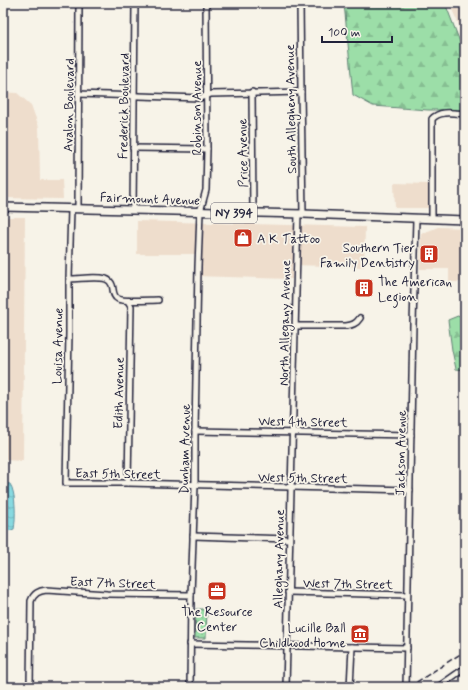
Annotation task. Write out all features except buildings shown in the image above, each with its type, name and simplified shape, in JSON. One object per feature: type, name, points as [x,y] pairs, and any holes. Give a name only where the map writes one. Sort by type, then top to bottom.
[{"type":"main road","name":"Fairmount Avenue","points":[[3,207],[300,214],[465,220]]},
{"type":"street","name":"Avalon Boulevard","points":[[74,208],[78,94],[79,3]]},
{"type":"street","name":"Frederick Boulevard","points":[[133,210],[135,3]]},
{"type":"street","name":"Robinson Avenue","points":[[200,212],[206,190],[206,3]]},
{"type":"street","name":"South Allegheny Avenue","points":[[300,3],[300,214]]},
{"type":"street","name":"Price Avenue","points":[[252,92],[254,213]]},
{"type":"street","points":[[78,94],[200,98],[211,94],[301,92]]},
{"type":"street","points":[[432,219],[432,119],[443,113],[465,114]]},
{"type":"street","points":[[133,148],[207,149]]},
{"type":"street","name":"Louisa Avenue","points":[[66,483],[69,280],[74,208]]},
{"type":"street","name":"Dunham Avenue","points":[[190,687],[200,212]]},
{"type":"street","name":"North Allegany Avenue","points":[[292,432],[300,214]]},
{"type":"street","name":"Jackson Avenue","points":[[406,687],[416,219]]},
{"type":"street","points":[[69,280],[93,278],[106,279],[110,281],[114,295],[118,299],[129,302],[158,300]]},
{"type":"street","name":"Edith Avenue","points":[[128,483],[129,302]]},
{"type":"street","points":[[295,326],[346,326],[353,325],[360,318]]},
{"type":"street","name":"West 4th Street","points":[[195,431],[411,435]]},
{"type":"street","name":"Alleghany Avenue","points":[[286,687],[292,432]]},
{"type":"street","name":"East 5th Street","points":[[66,483],[195,485]]},
{"type":"street","name":"West 5th Street","points":[[195,485],[410,490]]},
{"type":"street","points":[[193,536],[289,539]]},
{"type":"street","name":"East 7th Street","points":[[30,687],[32,601],[34,594],[39,591],[46,590],[107,594],[191,595]]},
{"type":"street","name":"West 7th Street","points":[[288,592],[407,595]]},
{"type":"street","points":[[190,644],[406,648]]},
{"type":"street","points":[[350,687],[352,647]]},
{"type":"street","points":[[438,687],[465,668]]},
{"type":"shaded area","points":[[449,3],[465,3],[465,38]]},
{"type":"shaded area","points":[[3,92],[17,93],[31,105],[39,127],[40,180],[62,180],[63,199],[3,198]]},
{"type":"shaded area","points":[[394,183],[429,184],[428,208],[395,208]]},
{"type":"shaded area","points":[[3,217],[25,217],[23,461],[3,460]]},
{"type":"shaded area","points":[[137,221],[365,227],[364,267],[292,265],[292,279],[194,276],[195,254],[137,254]]},
{"type":"shaded area","points":[[438,227],[465,228],[465,282],[449,282],[449,269],[420,269],[421,234]]},
{"type":"green space","points":[[344,3],[445,3],[465,55],[465,110],[428,110],[373,106],[353,95]]},
{"type":"green space","points":[[465,313],[465,370],[456,369],[448,320]]},
{"type":"green space","points":[[196,609],[207,609],[206,638],[195,638]]},
{"type":"water","points":[[3,483],[10,484],[15,506],[14,529],[5,532],[3,532]]},
{"type":"railway","points":[[409,687],[465,651]]},
{"type":"place","name":"A K Tattoo","points":[[243,238]]},
{"type":"place","name":"Southern Tier Family Dentistry","points":[[429,254]]},
{"type":"place","name":"The American Legion","points":[[364,288]]},
{"type":"place","name":"The Resource Center","points":[[217,591]]},
{"type":"place","name":"Lucille Ball Childhood Home","points":[[360,634]]}]
